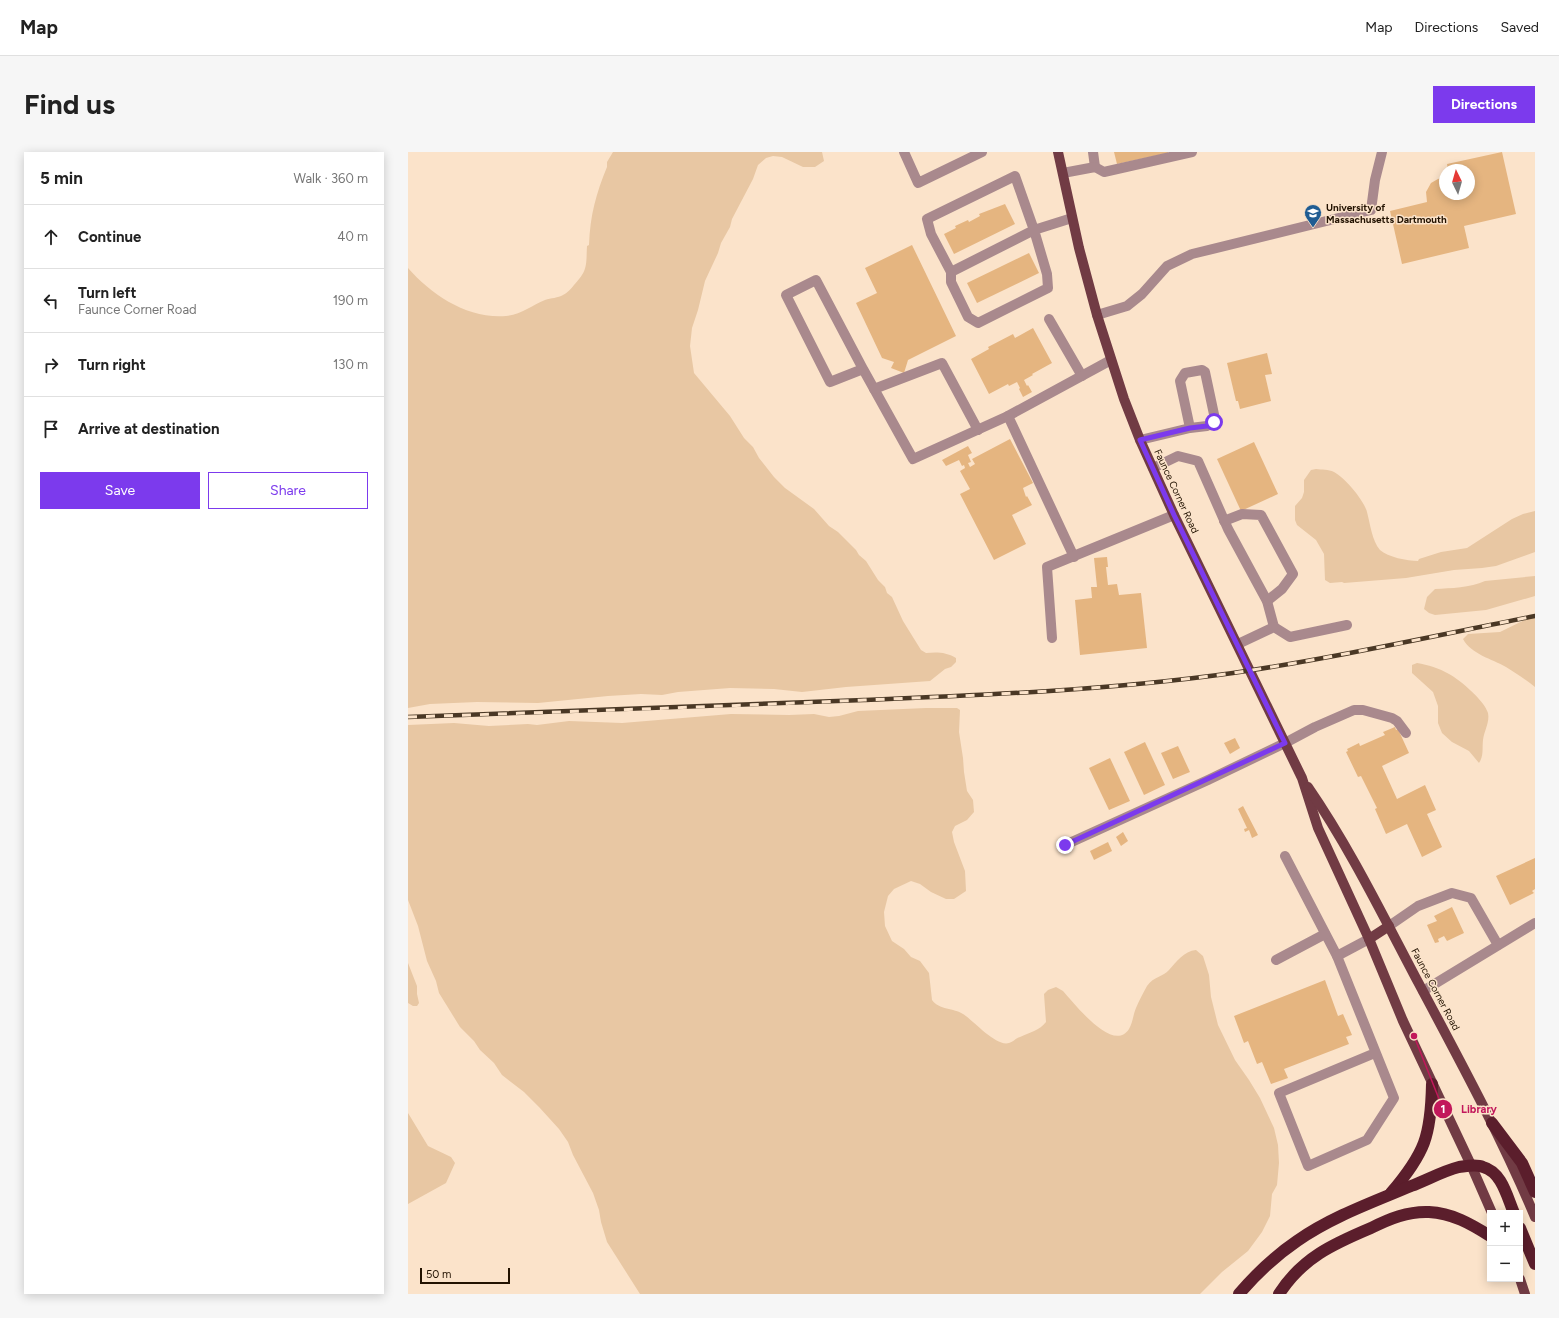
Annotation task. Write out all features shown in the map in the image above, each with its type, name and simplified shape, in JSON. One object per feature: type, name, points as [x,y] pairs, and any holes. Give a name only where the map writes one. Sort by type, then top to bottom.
[{"type":"highway","points":[[1390,1195],[1414,1165],[1424,1144],[1430,1122],[1432,1084]]},
{"type":"highway","points":[[1492,1123],[1522,1163],[1535,1192]]},
{"type":"highway","points":[[1239,1294],[1263,1269],[1297,1240],[1337,1218],[1451,1170],[1471,1165],[1484,1167],[1494,1172],[1500,1180],[1513,1210]]},
{"type":"highway","points":[[1279,1294],[1296,1272],[1318,1253],[1353,1235],[1404,1214],[1428,1212],[1450,1215],[1487,1234]]},
{"type":"highway","points":[[1523,1235],[1535,1264]]},
{"type":"main road","name":"Faunce Corner Road","points":[[1058,152],[1072,218],[1097,315],[1111,360],[1140,440],[1174,515],[1302,778],[1318,828],[1403,1021],[1491,1210]]},
{"type":"main road","name":"Faunce Corner Road","points":[[1302,778],[1331,820],[1464,1067],[1492,1123],[1535,1217]]},
{"type":"main road","points":[[1368,939],[1389,926]]},
{"type":"main road","points":[[1521,1282],[1525,1294]]},
{"type":"lane","points":[[904,152],[918,183],[982,152]]},
{"type":"lane","points":[[1093,152],[1095,167]]},
{"type":"lane","points":[[1063,173],[1095,167],[1104,172],[1192,152]]},
{"type":"lane","points":[[1097,315],[1127,306],[1146,290],[1167,266],[1188,256],[1205,250],[1370,210],[1376,172],[1382,152]]},
{"type":"lane","points":[[1015,176],[1034,230],[1047,274],[1048,288],[978,323],[968,317],[951,282],[951,272],[931,234],[927,219],[1015,176]]},
{"type":"lane","points":[[951,272],[1034,230],[1072,218]]},
{"type":"lane","points":[[863,369],[830,382],[786,295],[816,280],[913,459],[1008,416],[1111,360]]},
{"type":"lane","points":[[1049,320],[1082,376]]},
{"type":"lane","points":[[874,389],[942,363],[978,430]]},
{"type":"lane","points":[[1140,440],[1190,428],[1207,426],[1214,422],[1215,419],[1205,372],[1202,370],[1185,374],[1180,381],[1190,428]]},
{"type":"lane","points":[[1008,416],[1074,557]]},
{"type":"lane","points":[[1153,468],[1178,456],[1198,462],[1224,521],[1267,601],[1274,627],[1290,637],[1347,625]]},
{"type":"lane","points":[[1224,521],[1242,514],[1261,515],[1293,574],[1282,589],[1267,601]]},
{"type":"lane","points":[[1052,638],[1047,568],[1174,515]]},
{"type":"lane","points":[[1238,644],[1274,627]]},
{"type":"lane","points":[[1065,845],[1285,743],[1315,727],[1358,709],[1392,718],[1397,721],[1406,733]]},
{"type":"lane","points":[[1285,856],[1337,956],[1394,1098],[1367,1140],[1308,1166],[1279,1093],[1375,1053]]},
{"type":"lane","points":[[1389,926],[1418,906],[1452,893],[1471,898],[1498,945]]},
{"type":"lane","points":[[1423,991],[1535,923]]},
{"type":"lane","points":[[1276,960],[1325,934]]},
{"type":"lane","points":[[1337,956],[1368,939]]},
{"type":"shaded area","points":[[613,152],[822,152],[824,161],[815,167],[803,167],[782,157],[773,156],[766,158],[758,165],[753,179],[732,219],[730,227],[721,243],[705,281],[692,328],[690,346],[694,373],[730,416],[744,438],[753,447],[759,458],[774,477],[785,488],[814,509],[829,526],[838,532],[866,561],[878,580],[885,587],[887,593],[892,597],[903,621],[921,650],[926,653],[945,654],[956,658],[956,662],[951,667],[945,669],[930,681],[846,687],[802,692],[774,689],[730,688],[678,692],[662,695],[641,694],[608,696],[538,703],[477,702],[430,704],[408,708],[408,268],[439,296],[464,309],[478,314],[506,316],[517,314],[545,300],[559,297],[579,280],[584,271],[594,205],[607,167],[607,162]]},
{"type":"shaded area","points":[[1316,469],[1334,472],[1354,490],[1365,507],[1377,546],[1380,550],[1393,557],[1418,561],[1419,559],[1441,552],[1467,548],[1512,519],[1535,511],[1535,552],[1496,566],[1454,570],[1406,578],[1330,583],[1325,580],[1324,554],[1316,540],[1297,525],[1295,520],[1295,506],[1302,498],[1304,492],[1304,480],[1311,470]]},
{"type":"shaded area","points":[[1535,576],[1535,596],[1486,610],[1435,615],[1424,609],[1427,597],[1435,589],[1473,585],[1485,581]]},
{"type":"shaded area","points":[[1535,615],[1535,687],[1506,667],[1471,649],[1463,639],[1468,634],[1500,632]]},
{"type":"shaded area","points":[[1417,663],[1437,668],[1454,677],[1471,691],[1486,708],[1488,720],[1483,740],[1481,760],[1479,763],[1469,751],[1452,742],[1442,733],[1438,723],[1438,706],[1433,692],[1412,673],[1412,665]]},
{"type":"shaded area","points":[[957,708],[960,710],[959,732],[964,772],[967,791],[973,800],[974,812],[967,820],[955,826],[952,832],[954,842],[965,871],[966,891],[954,899],[946,899],[931,892],[920,884],[911,881],[894,889],[888,896],[884,912],[885,926],[892,941],[904,949],[911,957],[920,961],[929,973],[932,1000],[935,1003],[939,1006],[963,1014],[991,1037],[1004,1043],[1009,1043],[1044,1025],[1046,1022],[1044,994],[1048,990],[1056,987],[1063,991],[1094,1024],[1113,1035],[1122,1035],[1129,1029],[1137,1005],[1147,986],[1155,978],[1167,972],[1177,960],[1188,952],[1196,950],[1203,956],[1209,975],[1211,997],[1218,1025],[1235,1060],[1260,1098],[1274,1128],[1278,1145],[1279,1163],[1277,1185],[1272,1194],[1270,1216],[1262,1232],[1248,1251],[1222,1272],[1200,1294],[640,1294],[607,1242],[593,1193],[573,1155],[568,1142],[559,1129],[539,1107],[524,1092],[502,1075],[494,1063],[480,1050],[474,1041],[460,1027],[439,993],[436,981],[427,961],[418,926],[408,900],[408,725],[454,723],[489,726],[537,725],[569,721],[622,723],[731,714],[814,714],[829,717],[858,711]]},
{"type":"shaded area","points":[[408,963],[417,986],[419,1003],[417,1006],[413,1006],[408,1003]]},
{"type":"shaded area","points":[[408,1113],[428,1146],[451,1157],[455,1163],[446,1183],[408,1204]]},
{"type":"building","points":[[1114,152],[1168,152],[1168,153],[1117,164]]},
{"type":"building","points":[[1502,152],[1516,214],[1464,226],[1469,248],[1402,264],[1390,211],[1427,202],[1426,192],[1431,183],[1439,179],[1439,200],[1475,200],[1475,164],[1447,164]]},
{"type":"building","points":[[1005,204],[1015,224],[954,254],[944,234],[956,228],[955,226],[968,220],[969,222],[980,216],[979,214]]},
{"type":"building","points":[[912,245],[956,336],[908,360],[904,373],[891,368],[894,362],[882,358],[856,303],[877,293],[865,268]]},
{"type":"building","points":[[1029,253],[1039,273],[977,303],[967,283]]},
{"type":"building","points":[[1033,328],[1052,363],[1024,380],[1032,392],[1023,397],[1017,382],[1009,386],[1008,384],[989,394],[971,359],[989,349],[988,347],[1013,334],[1015,338]]},
{"type":"building","points":[[1267,353],[1272,374],[1265,375],[1271,401],[1240,409],[1238,401],[1236,401],[1227,363]]},
{"type":"building","points":[[1010,439],[1033,483],[1023,488],[1026,497],[1027,496],[1032,505],[1012,515],[1026,544],[994,560],[960,494],[970,489],[960,471],[965,468],[964,465],[962,466],[959,460],[946,466],[942,460],[968,446],[972,453],[968,455],[971,462],[968,463],[970,467],[975,464],[972,459]]},
{"type":"building","points":[[1254,442],[1278,494],[1241,511],[1217,459]]},
{"type":"building","points":[[1107,557],[1108,567],[1106,567],[1108,585],[1117,584],[1119,595],[1141,593],[1147,648],[1080,655],[1075,600],[1092,598],[1091,587],[1097,587],[1094,558]]},
{"type":"building","points":[[1395,727],[1396,730],[1398,729],[1409,753],[1382,766],[1397,799],[1425,785],[1436,810],[1427,814],[1442,847],[1422,857],[1407,824],[1386,834],[1375,809],[1377,808],[1361,776],[1358,777],[1346,752],[1348,751],[1347,749],[1359,743],[1360,746],[1385,735],[1383,732]]},
{"type":"building","points":[[1235,738],[1240,748],[1230,754],[1224,743]]},
{"type":"building","points":[[1145,742],[1165,785],[1144,795],[1124,752]]},
{"type":"building","points":[[1178,746],[1190,772],[1173,779],[1161,753]]},
{"type":"building","points":[[1110,758],[1130,801],[1109,810],[1089,768]]},
{"type":"building","points":[[1243,806],[1258,835],[1252,838],[1249,830],[1245,832],[1244,829],[1247,828],[1238,809]]},
{"type":"building","points":[[1123,832],[1128,841],[1121,846],[1116,837]]},
{"type":"building","points":[[1108,842],[1112,851],[1094,860],[1090,851]]},
{"type":"building","points":[[1535,858],[1535,889],[1532,891],[1534,893],[1510,905],[1496,876]]},
{"type":"building","points":[[1452,907],[1464,933],[1447,941],[1444,936],[1438,939],[1439,942],[1435,943],[1427,925],[1437,921],[1434,916]]},
{"type":"building","points":[[1325,980],[1338,1016],[1343,1014],[1352,1035],[1346,1037],[1349,1044],[1284,1069],[1288,1078],[1271,1084],[1262,1062],[1257,1064],[1248,1041],[1244,1043],[1234,1016]]},
{"type":"railway","points":[[408,717],[956,696],[1141,684],[1233,673],[1309,661],[1535,616]]},
{"type":"place","name":"University of Massachusetts Dartmouth","points":[[1313,228]]},
{"type":"place","name":"Library","points":[[1414,1036]]},
{"type":"route","points":[[1065,845],[1285,743],[1174,515],[1140,440],[1190,428],[1207,426],[1214,422]]}]
